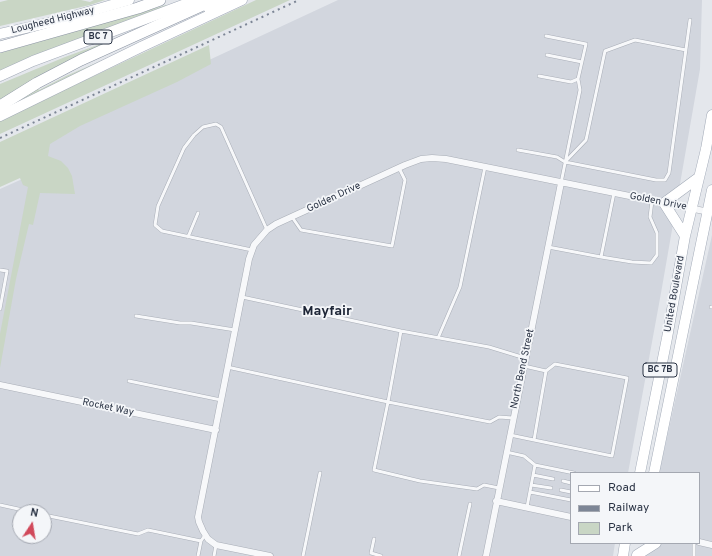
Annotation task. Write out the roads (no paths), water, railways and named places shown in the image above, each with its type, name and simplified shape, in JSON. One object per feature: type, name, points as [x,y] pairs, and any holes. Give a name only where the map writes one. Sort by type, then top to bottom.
[{"type":"highway","points":[[0,47],[138,8],[160,0]]},
{"type":"highway","points":[[0,106],[40,81],[88,56],[214,0]]},
{"type":"highway","points":[[40,81],[228,0]]},
{"type":"main road","name":"Lougheed Highway","points":[[0,34],[57,21],[129,0]]},
{"type":"main road","name":"BC 7","points":[[0,76],[196,0]]},
{"type":"main road","points":[[0,116],[242,0]]},
{"type":"main road","name":"United Boulevard","points":[[640,472],[667,338],[685,236],[706,149],[712,115]]},
{"type":"main road","points":[[685,236],[664,203],[698,178]]},
{"type":"main road","name":"United Boulevard","points":[[654,472],[701,241],[710,212],[712,190]]},
{"type":"main road","points":[[701,241],[712,233]]},
{"type":"main road","points":[[618,544],[623,555]]},
{"type":"main road","points":[[623,555],[625,544]]},
{"type":"main road","points":[[637,555],[640,544]]},
{"type":"main road","points":[[637,555],[654,544]]},
{"type":"street","name":"Golden Drive","points":[[205,535],[199,522],[199,510],[252,250],[267,230],[276,224],[399,168],[416,161],[432,158],[446,159],[710,212]]},
{"type":"street","name":"North Bend Street","points":[[486,556],[498,488],[561,183]]},
{"type":"street","name":"Rocket Way","points":[[0,385],[216,430]]},
{"type":"street","points":[[496,501],[570,516]]},
{"type":"street","points":[[205,535],[216,545],[270,556]]},
{"type":"street","points":[[700,542],[712,545]]},
{"type":"lane","points":[[518,150],[557,157],[565,162],[656,180],[665,180],[669,173],[690,20]]},
{"type":"lane","points":[[546,36],[586,44],[578,79],[580,90],[561,183]]},
{"type":"lane","points":[[565,162],[586,140],[606,51],[635,40],[686,50]]},
{"type":"lane","points":[[547,54],[582,62]]},
{"type":"lane","points":[[539,76],[571,82],[578,79]]},
{"type":"lane","points":[[252,250],[162,231],[154,225],[158,206],[184,148],[194,135],[203,128],[216,124],[221,127],[267,230]]},
{"type":"lane","points":[[438,338],[460,287],[485,167]]},
{"type":"lane","points":[[292,217],[301,230],[392,246],[405,180],[399,168]]},
{"type":"lane","points":[[602,258],[614,193]]},
{"type":"lane","points":[[548,247],[602,258],[651,263],[657,255],[657,233],[650,217],[652,201]]},
{"type":"lane","points":[[188,237],[198,213]]},
{"type":"lane","points":[[0,270],[7,271],[0,309]]},
{"type":"lane","points":[[242,297],[401,331],[489,347],[526,358]]},
{"type":"lane","points":[[136,316],[235,330]]},
{"type":"lane","points":[[401,331],[374,470],[427,482],[477,489],[484,485],[498,488]]},
{"type":"lane","points":[[510,435],[534,440],[612,456],[627,378],[555,364],[546,371],[534,440]]},
{"type":"lane","points":[[524,366],[546,371]]},
{"type":"lane","points":[[227,367],[388,402],[490,422],[499,417],[513,418]]},
{"type":"lane","points":[[129,381],[221,400]]},
{"type":"lane","points":[[506,452],[524,456],[535,465],[570,472]]},
{"type":"lane","points":[[527,507],[535,465]]},
{"type":"lane","points":[[304,556],[320,473]]},
{"type":"lane","points":[[533,475],[553,479]]},
{"type":"lane","points":[[563,481],[570,483]]},
{"type":"lane","points":[[531,485],[551,488]]},
{"type":"lane","points":[[561,490],[570,492]]},
{"type":"lane","points":[[530,492],[570,500]]},
{"type":"lane","points":[[459,556],[470,504]]},
{"type":"lane","points":[[0,506],[12,508]]},
{"type":"lane","points":[[52,517],[138,534],[148,530],[201,541]]},
{"type":"lane","points":[[198,556],[201,541],[205,535]]},
{"type":"lane","points":[[374,538],[371,554],[381,556]]},
{"type":"lane","points":[[694,544],[694,556]]},
{"type":"lane","points":[[214,556],[216,545]]},
{"type":"railway","points":[[0,138],[299,0]]},
{"type":"district","name":"Mayfair","points":[[327,312]]}]
